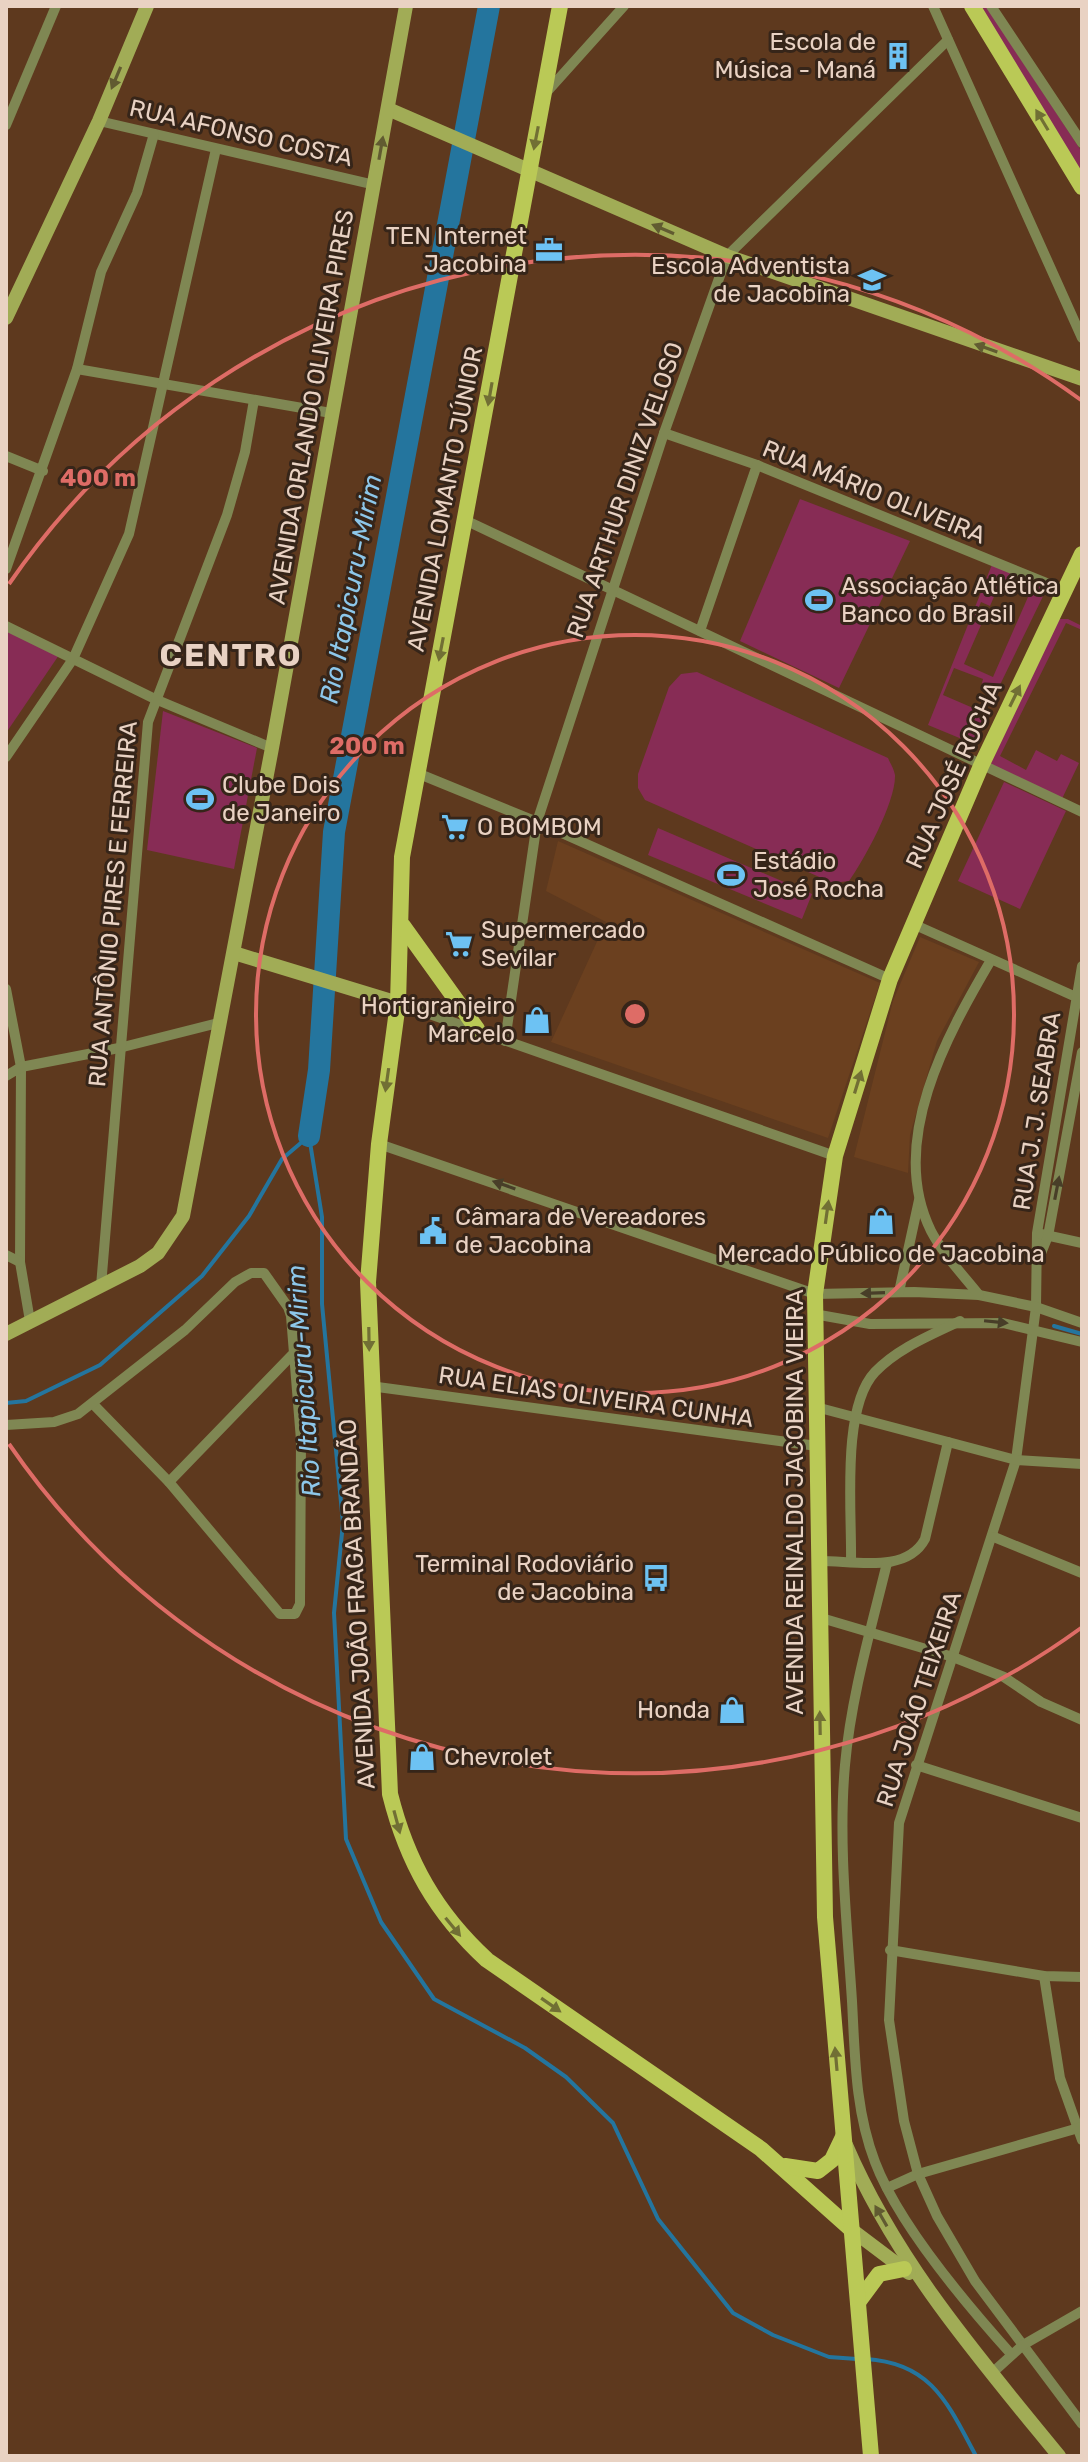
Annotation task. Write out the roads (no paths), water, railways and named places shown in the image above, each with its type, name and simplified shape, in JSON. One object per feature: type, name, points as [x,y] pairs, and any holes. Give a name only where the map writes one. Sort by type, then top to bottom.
[{"type":"main road","points":[[6,318],[99,121],[147,6]]},
{"type":"main road","name":"AVENIDA ORLANDO OLIVEIRA PIRES","points":[[6,1334],[158,1253],[183,1216],[272,748],[406,6]]},
{"type":"main road","name":"AVENIDA LOMANTO JÚNIOR","points":[[398,1003],[403,926],[402,857],[467,521],[522,168],[544,95],[560,6]]},
{"type":"main road","points":[[972,6],[1082,187]]},
{"type":"main road","points":[[388,109],[727,256],[1082,379]]},
{"type":"main road","points":[[1059,373],[1082,388]]},
{"type":"main road","name":"RUA JOSÉ ROCHA","points":[[835,1156],[890,979],[981,766],[1082,554]]},
{"type":"main road","points":[[403,926],[477,1029]]},
{"type":"main road","points":[[234,953],[398,1003]]},
{"type":"main road","name":"AVENIDA JOÃO FRAGA BRANDÃO","points":[[398,1003],[369,1245],[370,1386],[390,1794],[399,1833],[425,1888],[459,1935],[487,1960],[780,2165],[852,2230]]},
{"type":"main road","name":"AVENIDA REINALDO JACOBINA VIEIRA","points":[[835,1156],[814,1314],[823,1843],[826,1925],[871,2456]]},
{"type":"main road","points":[[780,2165],[808,2172],[818,2171],[832,2160],[843,2137]]},
{"type":"main road","points":[[843,2137],[874,2204],[921,2283],[1059,2456]]},
{"type":"main road","points":[[852,2230],[921,2283]]},
{"type":"main road","points":[[859,2301],[879,2274],[904,2269]]},
{"type":"street","points":[[6,125],[56,6]]},
{"type":"street","points":[[544,95],[624,6]]},
{"type":"street","points":[[933,6],[1082,338]]},
{"type":"street","points":[[991,6],[1082,143]]},
{"type":"street","name":"RUA ARTHUR DINIZ VELOSO","points":[[505,1041],[537,822],[664,433],[727,256],[948,40]]},
{"type":"street","name":"RUA AFONSO COSTA","points":[[99,121],[375,185]]},
{"type":"street","points":[[6,569],[77,369],[101,272],[137,193],[154,134]]},
{"type":"street","points":[[6,756],[73,659],[129,534],[216,149]]},
{"type":"street","points":[[77,369],[331,413]]},
{"type":"street","name":"RUA ANTÔNIO PIRES E FERREIRA","points":[[101,1286],[148,722],[227,515],[245,452],[254,400]]},
{"type":"street","name":"RUA MÁRIO OLIVEIRA","points":[[664,433],[757,465],[1066,591]]},
{"type":"street","points":[[6,456],[43,471]]},
{"type":"street","points":[[700,631],[757,465]]},
{"type":"street","points":[[467,521],[1082,812]]},
{"type":"street","points":[[6,626],[155,699],[272,748]]},
{"type":"street","points":[[417,773],[537,822],[890,979]]},
{"type":"street","points":[[913,924],[1076,997]]},
{"type":"street","points":[[899,1292],[920,1194],[918,1142],[929,1094],[949,1032],[991,960]]},
{"type":"street","name":"RUA J. J. SEABRA","points":[[1033,1327],[1049,1153],[1082,973]]},
{"type":"street","points":[[6,989],[21,1067],[20,1262],[30,1321]]},
{"type":"street","points":[[398,1003],[835,1156]]},
{"type":"street","points":[[6,1076],[21,1067],[119,1048],[218,1023]]},
{"type":"street","name":"RUA J. J. SEABRA","points":[[1042,1234],[1063,1155],[1082,1052]]},
{"type":"street","points":[[379,1144],[815,1294],[899,1292],[979,1295],[1036,1307],[1082,1323]]},
{"type":"street","points":[[1049,1153],[1063,1155]]},
{"type":"street","points":[[920,1194],[932,1233],[979,1295]]},
{"type":"street","points":[[1042,1234],[1082,1243]]},
{"type":"street","points":[[6,1255],[20,1262]]},
{"type":"street","points":[[6,1425],[67,1419],[94,1405],[185,1330],[235,1282],[251,1273],[264,1273],[288,1307],[301,1440],[300,1604],[295,1614],[280,1614],[169,1482],[94,1405]]},
{"type":"street","points":[[814,1314],[870,1324],[960,1321],[1033,1327],[1082,1342]]},
{"type":"street","points":[[851,1560],[854,1419],[865,1385],[875,1372],[921,1340],[960,1321]]},
{"type":"street","name":"RUA JOÃO TEIXEIRA","points":[[1033,1327],[1016,1460],[994,1537],[899,1823],[890,1950],[891,2053],[918,2174],[960,2259],[1082,2424]]},
{"type":"street","points":[[169,1482],[292,1355]]},
{"type":"street","name":"RUA ELIAS OLIVEIRA CUNHA","points":[[370,1386],[817,1446]]},
{"type":"street","points":[[816,1407],[1016,1460],[1082,1464]]},
{"type":"street","points":[[817,1561],[887,1563],[916,1553],[925,1539],[948,1442]]},
{"type":"street","points":[[994,1537],[1082,1573]]},
{"type":"street","points":[[887,1563],[845,1766],[847,1924],[859,2109],[869,2146],[887,2188],[972,2311],[1011,2354]]},
{"type":"street","points":[[818,1617],[871,1630],[953,1657],[1004,1677],[1041,1702],[1082,1720]]},
{"type":"street","points":[[821,1764],[845,1766]]},
{"type":"street","points":[[916,1765],[1082,1818]]},
{"type":"street","points":[[826,1925],[847,1924]]},
{"type":"street","points":[[890,1950],[1044,1976],[1082,1977]]},
{"type":"street","points":[[1044,1976],[1060,2078],[1082,2140]]},
{"type":"street","points":[[841,2112],[859,2109]]},
{"type":"street","points":[[887,2188],[918,2174],[1079,2127]]},
{"type":"street","points":[[992,2373],[1023,2345],[1082,2311]]},
{"type":"waterway","name":"Rio Itapicuru-Mirim","points":[[309,1136],[319,1070],[334,832],[489,6]]},
{"type":"waterway","name":"Rio Itapicuru-Mirim","points":[[309,1136],[322,1217],[322,1304],[343,1523],[334,1613],[346,1839],[381,1922],[434,1999],[525,2048],[566,2077],[613,2123],[658,2219],[733,2313],[773,2335],[829,2357],[857,2359]]},
{"type":"waterway","points":[[6,1403],[26,1401],[100,1365],[202,1276],[249,1216],[282,1159],[309,1136]]},
{"type":"waterway","points":[[1054,1326],[1082,1334]]},
{"type":"waterway","name":"Rio Itapicuru-Mirim","points":[[866,2359],[889,2362],[922,2378],[946,2404],[976,2456]]},
{"type":"place","name":"Escola de Música - Maná","points":[[898,56]]},
{"type":"place","name":"TEN Internet Jacobina","points":[[549,250]]},
{"type":"place","name":"Escola Adventista de Jacobina","points":[[872,280]]},
{"type":"place","name":"Associação Atlética Banco do Brasil","points":[[819,600]]},
{"type":"place","name":"Clube Dois de Janeiro","points":[[200,799]]},
{"type":"place","name":"O BOMBOM","points":[[455,827]]},
{"type":"place","name":"Estádio José Rocha","points":[[731,875]]},
{"type":"place","name":"Supermercado Sevilar","points":[[459,944]]},
{"type":"place","name":"Hortigranjeiro Marcelo","points":[[537,1020]]},
{"type":"place","name":"Mercado Público de Jacobina","points":[[881,1221]]},
{"type":"place","name":"Câmara de Vereadores de Jacobina","points":[[433,1231]]},
{"type":"place","name":"Terminal Rodoviário de Jacobina","points":[[656,1578]]},
{"type":"place","name":"Honda","points":[[732,1710]]},
{"type":"place","name":"Chevrolet","points":[[422,1757]]},
{"type":"district","name":"CENTRO","points":[[231,655]]}]
